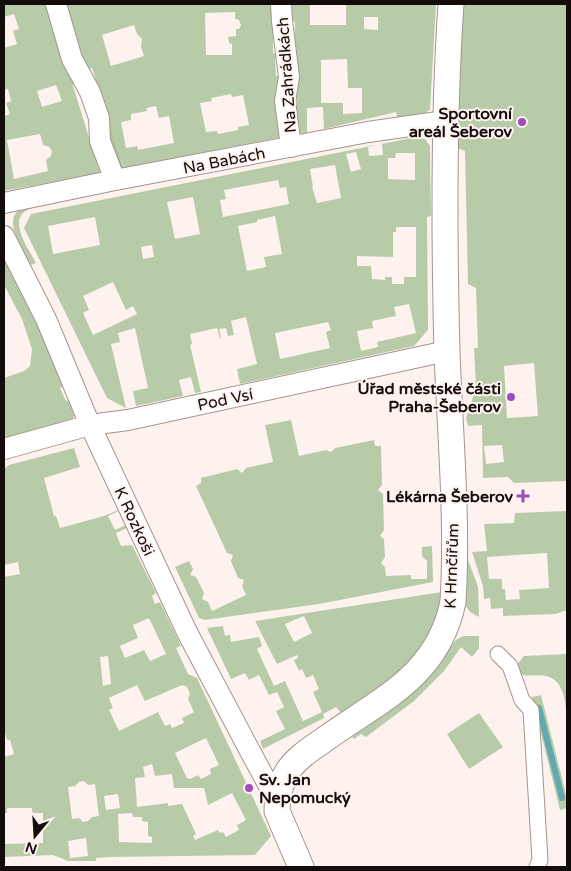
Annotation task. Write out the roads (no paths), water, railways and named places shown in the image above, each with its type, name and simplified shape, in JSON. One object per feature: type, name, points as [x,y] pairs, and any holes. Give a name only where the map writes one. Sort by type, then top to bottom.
[{"type":"street","points":[[56,4],[72,59],[90,92],[99,118],[100,141],[115,180]]},
{"type":"street","name":"Na Zahrádkách","points":[[281,4],[289,77],[285,101],[291,147]]},
{"type":"street","name":"K Hrnčířům","points":[[301,867],[277,811],[281,784],[288,770],[300,758],[383,701],[407,681],[428,659],[438,645],[453,602],[452,487],[447,351],[445,121],[451,4]]},
{"type":"street","name":"Na Babách","points":[[4,203],[368,132],[445,121]]},
{"type":"street","name":"K Rozkoši","points":[[4,236],[46,319],[90,425],[187,632],[277,801]]},
{"type":"street","name":"Pod Vsí","points":[[4,449],[90,425],[128,420],[447,351]]},
{"type":"street","points":[[498,654],[510,666],[522,700],[531,710],[541,865]]},
{"type":"waterway","points":[[539,708],[562,798]]},
{"type":"place","name":"Sportovní areál Šeberov","points":[[522,122]]},
{"type":"place","name":"Úřad městské části Praha-Šeberov","points":[[511,397]]},
{"type":"place","name":"Lékárna Šeberov","points":[[523,496]]},
{"type":"place","name":"Sv. Jan Nepomucký","points":[[249,788]]}]
